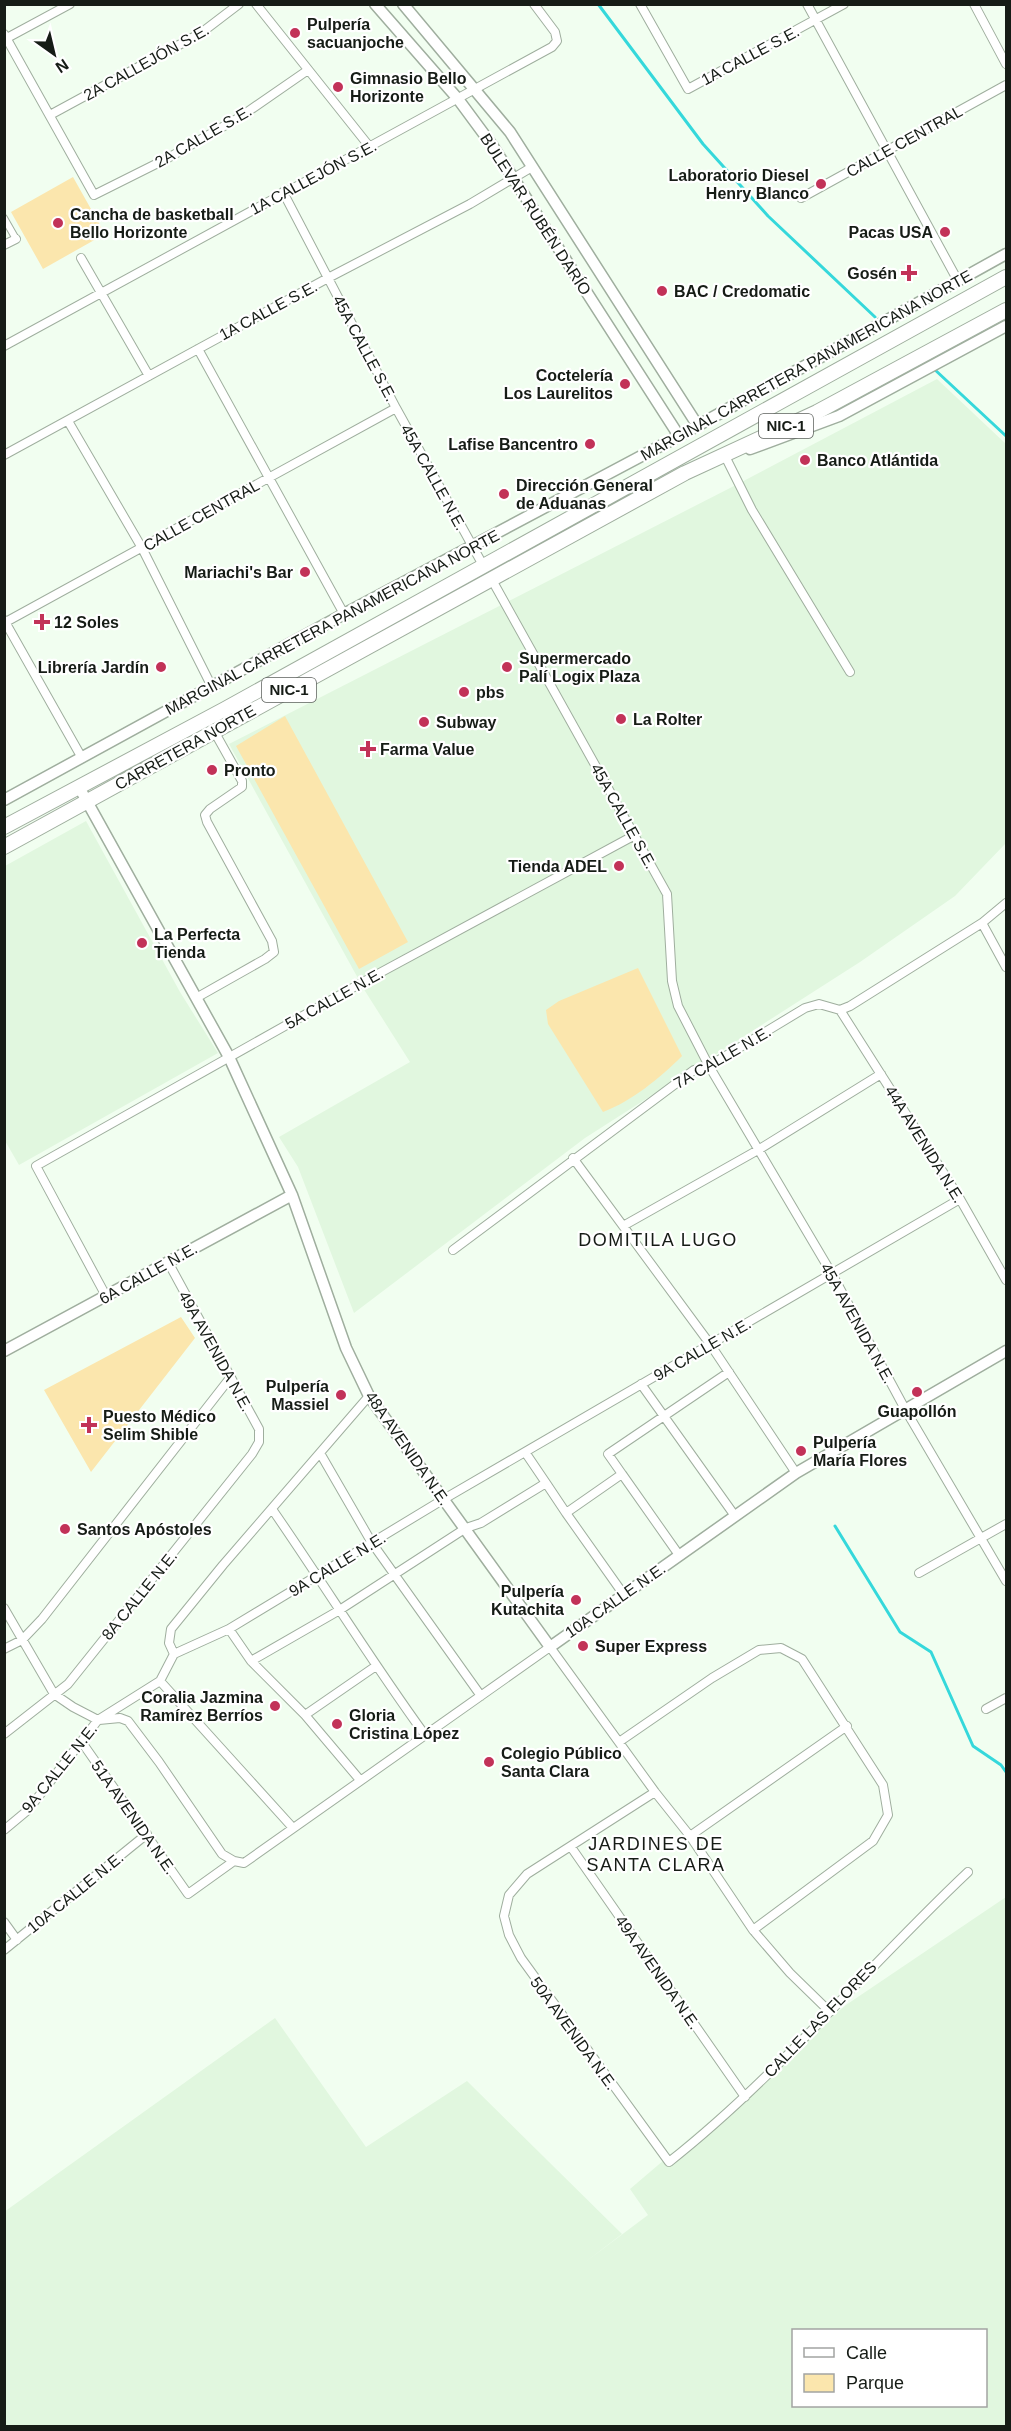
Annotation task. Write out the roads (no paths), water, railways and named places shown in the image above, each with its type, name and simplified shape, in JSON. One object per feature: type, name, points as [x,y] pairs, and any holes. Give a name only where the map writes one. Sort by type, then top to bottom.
[{"type":"highway","name":"NIC-1","points":[[484,567],[1006,277]]},
{"type":"highway","name":"NIC-1","points":[[492,580],[685,473],[818,412],[1006,310]]},
{"type":"highway","name":"CARRETERA NORTE","points":[[4,827],[484,567]]},
{"type":"highway","name":"CARRETERA NORTE","points":[[4,847],[492,580]]},
{"type":"street","points":[[50,115],[6,36],[70,4]]},
{"type":"street","name":"2A CALLEJÓN S.E.","points":[[50,115],[201,33],[239,4]]},
{"type":"street","points":[[255,4],[369,146]]},
{"type":"street","name":"BULEVAR RUBÉN DARÍO","points":[[375,4],[458,99],[492,145],[679,436]]},
{"type":"street","name":"BULEVAR RUBÉN DARÍO","points":[[403,4],[510,132],[698,426]]},
{"type":"street","name":"1A CALLEJÓN S.E.","points":[[4,346],[283,192],[477,90],[552,47],[557,40],[555,32],[534,4]]},
{"type":"street","name":"1A CALLE S.E.","points":[[640,4],[688,89],[844,4]]},
{"type":"street","points":[[807,4],[958,281]]},
{"type":"street","points":[[974,4],[1006,64]]},
{"type":"street","name":"2A CALLE S.E.","points":[[50,115],[94,195],[240,117],[308,70]]},
{"type":"street","name":"CALLE CENTRAL","points":[[801,198],[1006,85]]},
{"type":"street","name":"1A CALLE S.E.","points":[[4,455],[198,348],[470,204],[532,167]]},
{"type":"street","name":"45A CALLE S.E.","points":[[283,192],[396,408]]},
{"type":"street","points":[[4,218],[16,239],[4,245]]},
{"type":"street","name":"MARGINAL CARRETERA PANAMERICANA NORTE","points":[[4,800],[344,614],[698,426],[1006,254]]},
{"type":"street","points":[[81,258],[149,376]]},
{"type":"street","points":[[685,473],[839,416],[1006,326]]},
{"type":"street","points":[[198,348],[344,614]]},
{"type":"street","name":"CALLE CENTRAL","points":[[5,622],[396,408]]},
{"type":"street","name":"45A CALLE N.E.","points":[[396,408],[472,546]]},
{"type":"street","points":[[68,421],[142,548],[212,687]]},
{"type":"street","points":[[726,458],[752,510],[850,672]]},
{"type":"street","points":[[472,546],[484,567]]},
{"type":"street","name":"45A CALLE S.E.","points":[[492,580],[667,894],[672,981],[676,998],[709,1066]]},
{"type":"street","points":[[5,622],[82,758]]},
{"type":"street","points":[[196,998],[274,952],[272,941],[205,815],[210,809],[242,788],[242,781],[214,731]]},
{"type":"street","name":"48A AVENIDA N.E.","points":[[78,787],[229,1057],[292,1194],[346,1348],[369,1396],[655,1792],[690,1836],[753,1930],[790,1973],[830,2012]]},
{"type":"street","name":"5A CALLE N.E.","points":[[106,1296],[36,1166],[229,1057],[635,835]]},
{"type":"street","points":[[840,1010],[982,923],[1006,903]]},
{"type":"street","points":[[982,923],[1006,967]]},
{"type":"street","name":"7A CALLE N.E.","points":[[453,1250],[573,1158],[694,1070],[709,1066],[805,1008],[819,1004],[840,1010]]},
{"type":"street","name":"44A AVENIDA N.E.","points":[[840,1010],[960,1199],[1006,1280]]},
{"type":"street","name":"45A AVENIDA N.E.","points":[[709,1066],[832,1274],[905,1410],[1006,1581]]},
{"type":"street","points":[[623,1226],[758,1150],[881,1074]]},
{"type":"street","points":[[573,1158],[710,1344],[796,1473]]},
{"type":"street","name":"6A CALLE N.E.","points":[[4,1351],[292,1194]]},
{"type":"street","name":"9A CALLE N.E.","points":[[229,1629],[444,1499],[960,1199]]},
{"type":"street","name":"49A AVENIDA N.E.","points":[[168,1262],[259,1429],[259,1442]]},
{"type":"street","name":"10A CALLE N.E.","points":[[188,1894],[234,1861],[244,1863],[796,1473],[1006,1351]]},
{"type":"street","points":[[679,1556],[608,1454],[729,1372]]},
{"type":"street","points":[[4,1649],[22,1640],[42,1619],[230,1378]]},
{"type":"street","points":[[641,1384],[735,1516]]},
{"type":"street","points":[[174,1654],[169,1643],[171,1629],[369,1396]]},
{"type":"street","name":"8A CALLE N.E.","points":[[4,1734],[68,1684],[252,1454],[259,1442]]},
{"type":"street","points":[[525,1452],[624,1594]]},
{"type":"street","points":[[320,1453],[372,1543],[480,1696]]},
{"type":"street","points":[[566,1513],[622,1474]]},
{"type":"street","points":[[251,1661],[338,1611],[466,1528],[481,1523],[546,1483]]},
{"type":"street","points":[[272,1509],[318,1576],[338,1611],[425,1735]]},
{"type":"street","points":[[919,1573],[1006,1524]]},
{"type":"street","points":[[4,1608],[54,1694],[98,1720],[120,1718],[128,1721],[222,1854],[234,1861]]},
{"type":"street","points":[[293,1828],[160,1681],[174,1654],[229,1629],[251,1661],[305,1715],[360,1780]]},
{"type":"street","points":[[619,1742],[712,1678],[759,1650],[781,1648],[802,1659],[883,1785],[888,1815],[873,1841],[753,1930]]},
{"type":"street","points":[[305,1715],[376,1666]]},
{"type":"street","name":"9A CALLE N.E.","points":[[4,1830],[28,1810],[98,1720],[160,1681]]},
{"type":"street","points":[[986,1709],[1006,1698]]},
{"type":"street","points":[[690,1836],[847,1726]]},
{"type":"street","name":"51A AVENIDA N.E.","points":[[81,1741],[188,1894]]},
{"type":"street","points":[[571,1847],[655,1792]]},
{"type":"street","name":"10A CALLE N.E.","points":[[4,1950],[147,1834]]},
{"type":"street","name":"49A AVENIDA N.E.","points":[[571,1847],[745,2097]]},
{"type":"street","name":"50A AVENIDA N.E.","points":[[571,1847],[527,1874],[509,1894],[504,1916],[509,1935],[521,1958],[669,2162]]},
{"type":"street","name":"CALLE LAS FLORES","points":[[669,2162],[700,2138],[745,2097],[915,1922],[968,1872]]},
{"type":"street","points":[[4,1922],[17,1940]]},
{"type":"waterway","points":[[598,4],[703,144],[768,216],[875,317]]},
{"type":"waterway","points":[[933,368],[1006,436]]},
{"type":"waterway","points":[[835,1526],[900,1632],[931,1652],[973,1746],[1001,1765],[1006,1772]]},
{"type":"place","name":"Pulpería sacuanjoche","points":[[295,33]]},
{"type":"place","name":"Gimnasio Bello Horizonte","points":[[338,87]]},
{"type":"place","name":"Laboratorio Diesel Henry Blanco","points":[[821,184]]},
{"type":"place","name":"Cancha de basketball Bello Horizonte","points":[[58,223]]},
{"type":"place","name":"Pacas USA","points":[[945,232]]},
{"type":"place","name":"Gosén","points":[[909,273]]},
{"type":"place","name":"BAC / Credomatic","points":[[662,291]]},
{"type":"place","name":"Coctelería Los Laurelitos","points":[[625,384]]},
{"type":"place","name":"Lafise Bancentro","points":[[590,444]]},
{"type":"place","name":"Banco Atlántida","points":[[805,460]]},
{"type":"place","name":"Dirección General de Aduanas","points":[[504,494]]},
{"type":"place","name":"Mariachi's Bar","points":[[305,572]]},
{"type":"place","name":"12 Soles","points":[[42,622]]},
{"type":"place","name":"Librería Jardín","points":[[161,667]]},
{"type":"place","name":"Supermercado Palí Logix Plaza","points":[[507,667]]},
{"type":"place","name":"pbs","points":[[464,692]]},
{"type":"place","name":"La Rolter","points":[[621,719]]},
{"type":"place","name":"Subway","points":[[424,722]]},
{"type":"place","name":"Farma Value","points":[[368,749]]},
{"type":"place","name":"Pronto","points":[[212,770]]},
{"type":"place","name":"Tienda ADEL","points":[[619,866]]},
{"type":"place","name":"La Perfecta Tienda","points":[[142,943]]},
{"type":"place","name":"Guapollón","points":[[917,1392]]},
{"type":"place","name":"Pulpería Massiel","points":[[341,1395]]},
{"type":"place","name":"Puesto Médico Selim Shible","points":[[89,1425]]},
{"type":"place","name":"Pulpería María Flores","points":[[801,1451]]},
{"type":"place","name":"Santos Apóstoles","points":[[65,1529]]},
{"type":"place","name":"Pulpería Kutachita","points":[[576,1600]]},
{"type":"place","name":"Super Express","points":[[583,1646]]},
{"type":"place","name":"Coralia Jazmina Ramírez Berríos","points":[[275,1706]]},
{"type":"place","name":"Gloria Cristina López","points":[[337,1724]]},
{"type":"place","name":"Colegio Público Santa Clara","points":[[489,1762]]},
{"type":"district","name":"DOMITILA LUGO","points":[[658,1240]]},
{"type":"district","name":"JARDINES DE SANTA CLARA","points":[[656,1854]]}]
